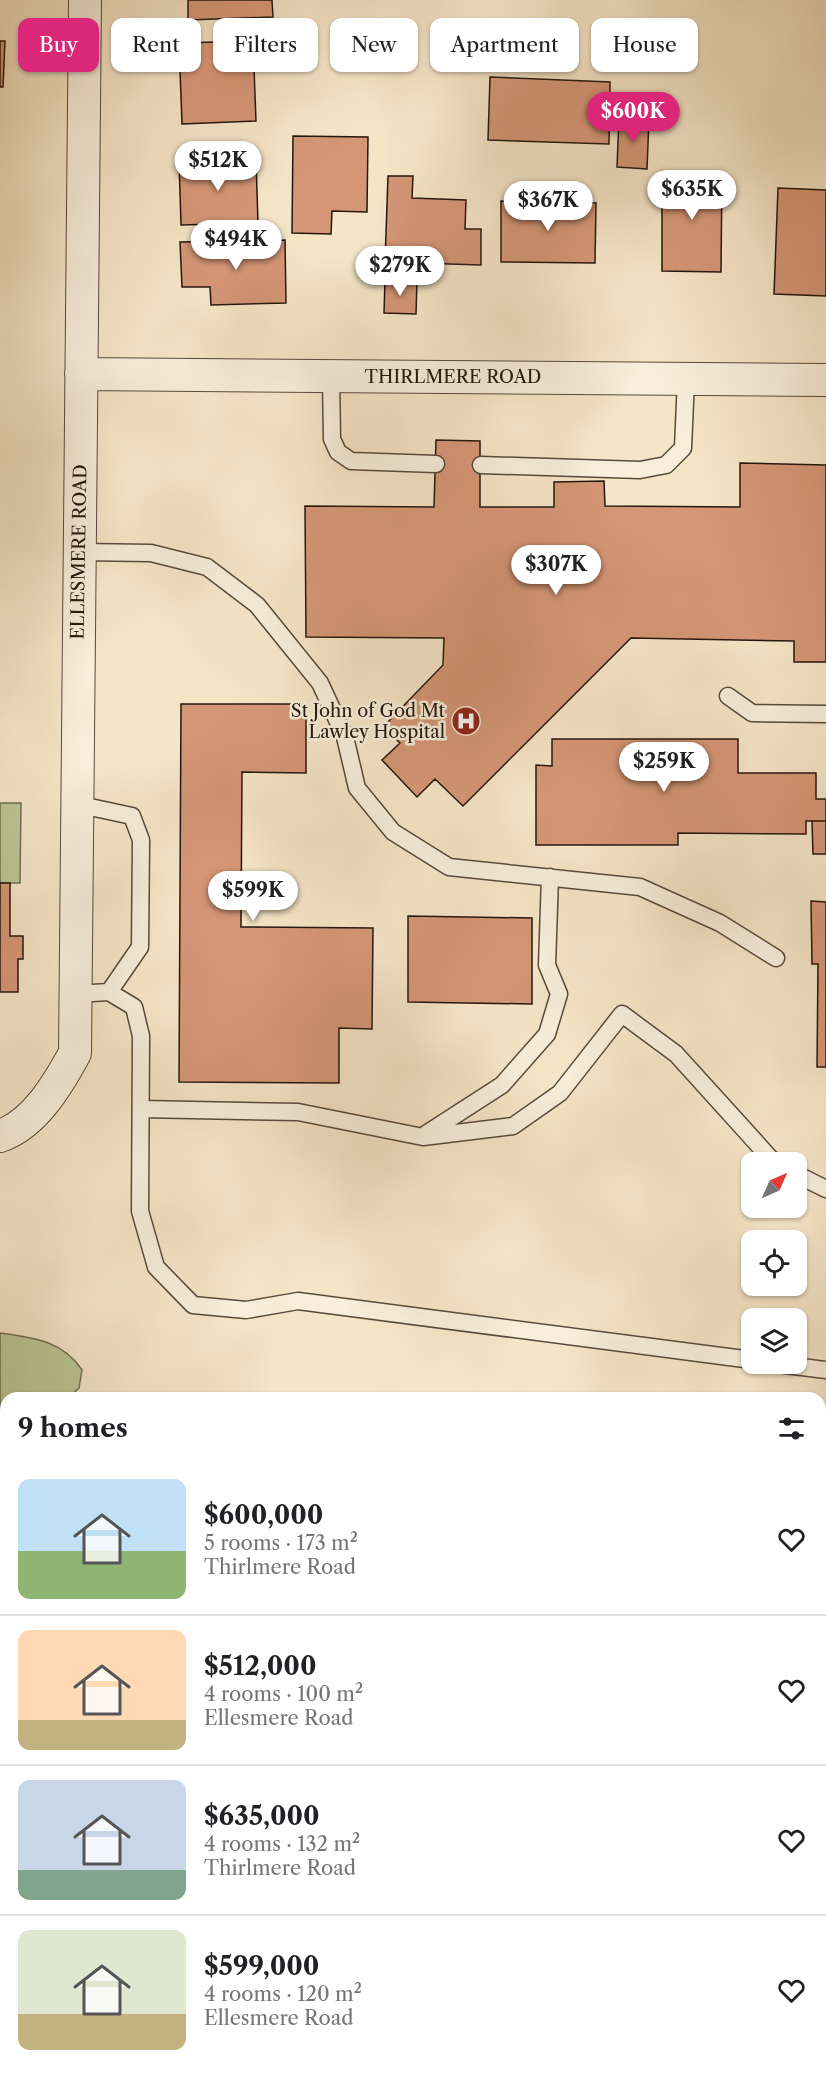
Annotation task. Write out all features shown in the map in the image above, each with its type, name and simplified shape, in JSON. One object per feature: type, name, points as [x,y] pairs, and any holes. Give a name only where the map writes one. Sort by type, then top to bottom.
[{"type":"street","name":"ELLESMERE ROAD","points":[[0,1136],[14,1131],[49,1096],[75,1053],[85,0]]},
{"type":"street","name":"THIRLMERE ROAD","points":[[81,374],[826,380]]},
{"type":"lane","points":[[331,376],[332,439],[338,452],[351,461],[436,464]]},
{"type":"lane","points":[[481,465],[640,470],[666,465],[683,447],[686,379]]},
{"type":"lane","points":[[79,552],[151,553],[207,567],[256,605],[320,683],[345,737],[357,788],[393,832],[449,867],[640,887],[720,923],[776,958]]},
{"type":"lane","points":[[728,696],[752,713],[826,714]]},
{"type":"lane","points":[[76,804],[132,816],[141,840],[140,947],[109,993]]},
{"type":"lane","points":[[423,1137],[502,1084],[547,1034],[559,994],[547,965],[550,877]]},
{"type":"lane","points":[[75,994],[109,993],[134,1007],[141,1036],[140,1211],[156,1268],[193,1305],[246,1310],[298,1301],[741,1359]]},
{"type":"lane","points":[[141,1109],[298,1112],[423,1137],[513,1126],[561,1093],[622,1014],[676,1054],[765,1152]]},
{"type":"lane","points":[[807,1180],[826,1189]]},
{"type":"lane","points":[[807,1368],[826,1370]]},
{"type":"shaded area","points":[[0,803],[21,803],[20,883],[0,883]]},
{"type":"shaded area","points":[[0,1333],[35,1339],[56,1346],[74,1360],[82,1370],[79,1388],[75,1392],[0,1392]]},
{"type":"building","points":[[188,0],[272,0],[273,17],[188,18]]},
{"type":"building","points":[[0,41],[5,41],[3,87],[0,87]]},
{"type":"building","points":[[201,42],[213,42],[213,72],[254,72],[256,121],[182,124],[180,72],[201,72]]},
{"type":"building","points":[[490,77],[610,82],[609,144],[488,140]]},
{"type":"building","points":[[619,117],[649,119],[647,169],[617,167]]},
{"type":"building","points":[[293,136],[368,137],[367,212],[332,211],[331,234],[292,233]]},
{"type":"building","points":[[256,159],[258,223],[181,225],[179,161]]},
{"type":"building","points":[[662,171],[722,172],[721,272],[662,271]]},
{"type":"building","points":[[388,176],[413,176],[412,198],[466,200],[465,229],[481,229],[481,265],[385,262]]},
{"type":"building","points":[[778,188],[826,190],[826,296],[774,294]]},
{"type":"building","points":[[501,201],[596,203],[595,263],[501,262]]},
{"type":"building","points":[[285,240],[286,303],[211,305],[210,287],[182,287],[180,242]]},
{"type":"building","points":[[385,280],[417,281],[416,314],[384,313]]},
{"type":"building","points":[[436,440],[480,441],[480,507],[554,507],[554,482],[604,481],[605,506],[740,507],[740,463],[826,465],[826,662],[794,662],[794,641],[631,638],[463,806],[435,779],[417,797],[382,760],[400,743],[383,727],[443,665],[444,638],[306,637],[305,506],[434,507]]},
{"type":"building","points":[[181,704],[306,704],[306,773],[242,772],[241,927],[373,928],[372,1029],[339,1028],[339,1083],[179,1082]]},
{"type":"building","points":[[552,739],[738,739],[738,773],[816,773],[816,799],[826,799],[826,821],[806,821],[806,834],[678,833],[678,845],[536,845],[536,765],[552,766]]},
{"type":"building","points":[[812,821],[826,821],[826,854],[813,854]]},
{"type":"building","points":[[0,883],[10,883],[10,936],[23,936],[23,959],[18,959],[18,992],[0,992]]},
{"type":"building","points":[[811,901],[826,902],[826,1067],[817,1067],[818,964],[812,964]]},
{"type":"building","points":[[408,916],[532,918],[532,1004],[408,1002]]},
{"type":"place","name":"St John of God Mt Lawley Hospital","points":[[466,721]]}]
